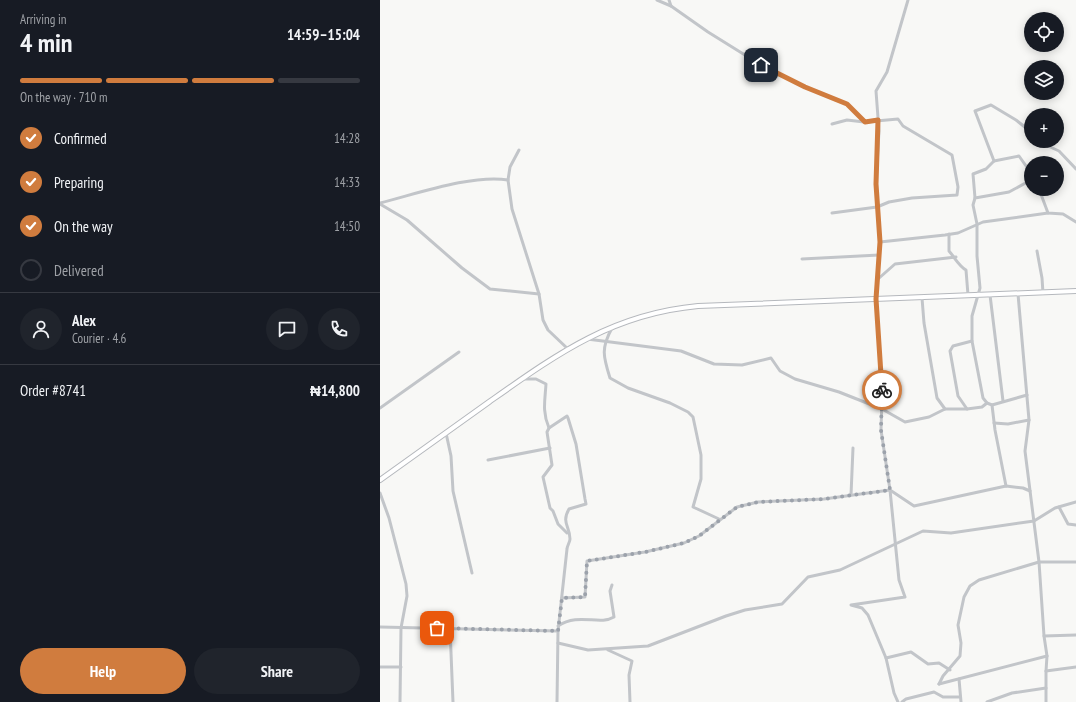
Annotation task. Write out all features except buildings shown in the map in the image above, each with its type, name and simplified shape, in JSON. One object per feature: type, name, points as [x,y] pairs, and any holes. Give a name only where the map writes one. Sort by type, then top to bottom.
[{"type":"street","points":[[657,0],[671,6],[708,32],[761,65],[805,87],[847,104],[865,122]]},
{"type":"street","points":[[670,0],[671,6]]},
{"type":"street","points":[[898,702],[894,693],[886,658],[868,615],[862,608],[851,605],[905,597],[899,580],[890,490],[881,430],[882,409],[876,299],[880,242],[877,207],[878,120],[876,91],[887,72],[908,0]]},
{"type":"street","points":[[994,161],[975,111],[991,106],[1016,120],[1024,126]]},
{"type":"street","points":[[832,124],[847,120],[865,122],[898,119],[903,126],[952,155],[958,187],[957,194],[912,198],[889,202],[877,207],[832,213]]},
{"type":"street","points":[[1052,148],[1059,151],[1076,168]]},
{"type":"street","points":[[519,150],[510,167],[508,180],[512,209],[539,294],[543,320],[548,330],[568,350]]},
{"type":"street","points":[[1024,163],[1019,156],[994,161],[986,169],[973,174],[975,198],[973,205],[977,224],[977,256],[980,288],[972,316],[972,341],[981,392],[987,403],[992,405],[1027,395]]},
{"type":"street","points":[[380,203],[471,180],[495,177],[508,180]]},
{"type":"street","points":[[975,198],[1010,192],[1024,184]]},
{"type":"street","points":[[1042,196],[1048,213]]},
{"type":"street","points":[[380,203],[407,220],[462,268],[490,289],[539,294]]},
{"type":"street","points":[[880,242],[950,234],[977,224],[1048,213],[1063,214],[1076,222]]},
{"type":"street","points":[[950,234],[949,251],[956,257],[960,266],[966,270],[968,295]]},
{"type":"street","points":[[1037,251],[1043,292]]},
{"type":"street","points":[[802,259],[879,255]]},
{"type":"street","points":[[878,278],[895,264],[956,257]]},
{"type":"street","points":[[380,480],[521,380],[585,339],[640,316],[678,308],[1076,291]]},
{"type":"street","points":[[1018,294],[1029,420],[1024,451],[1039,562],[1044,636],[1047,656],[1046,702]]},
{"type":"street","points":[[990,295],[1003,401]]},
{"type":"street","points":[[922,298],[934,385],[937,398],[945,409]]},
{"type":"street","points":[[613,326],[604,342],[603,356],[610,378],[628,388],[676,406],[688,412],[693,417],[701,455],[700,479],[693,507],[719,519]]},
{"type":"street","points":[[585,339],[681,351],[714,364],[742,364],[771,358],[780,371],[795,379],[840,392],[882,409],[905,422],[929,417],[945,409],[968,409],[982,407],[987,403]]},
{"type":"street","points":[[968,409],[958,396],[950,351],[953,346],[972,341]]},
{"type":"street","points":[[380,408],[459,352]]},
{"type":"street","points":[[521,380],[536,379],[546,384],[543,406],[544,417],[549,428]]},
{"type":"street","points":[[992,405],[1006,486]]},
{"type":"street","points":[[557,702],[558,626],[566,548],[570,538],[566,527],[566,515],[569,509],[586,504],[576,444],[567,416],[549,428],[547,432],[552,464],[543,477],[544,487],[550,508],[553,511],[558,524],[570,538]]},
{"type":"street","points":[[994,423],[1008,424],[1029,420]]},
{"type":"street","points":[[446,433],[451,456],[453,491],[472,573]]},
{"type":"street","points":[[488,460],[550,448]]},
{"type":"street","points":[[851,495],[853,448]]},
{"type":"street","points":[[562,598],[585,597],[587,561],[645,552],[684,543],[699,536],[719,519],[737,507],[758,502],[802,500],[890,490],[914,506],[1006,486],[1023,488],[1030,491]]},
{"type":"street","points":[[380,493],[389,518],[406,584],[407,596],[401,628],[400,702]]},
{"type":"street","points":[[558,643],[588,650],[608,650],[648,646],[726,616],[751,609],[782,604],[808,577],[840,570],[923,531],[951,533],[1034,521],[1059,507],[1076,502]]},
{"type":"street","points":[[1059,507],[1068,524],[1076,525]]},
{"type":"street","points":[[1047,656],[939,684],[943,676],[950,670],[960,656],[958,625],[964,597],[970,586],[979,580],[1039,562],[1076,562]]},
{"type":"street","points":[[558,626],[572,620],[605,620],[614,617],[610,591],[612,585]]},
{"type":"street","points":[[380,627],[558,631]]},
{"type":"street","points":[[450,628],[452,702]]},
{"type":"street","points":[[1044,636],[1076,636]]},
{"type":"street","points":[[608,650],[632,661],[629,675],[630,702]]},
{"type":"street","points":[[886,658],[911,652],[928,664],[939,663],[950,670]]},
{"type":"street","points":[[380,667],[401,667]]},
{"type":"street","points":[[1046,671],[1076,667]]},
{"type":"street","points":[[959,679],[959,697],[961,702]]},
{"type":"street","points":[[987,702],[1012,693],[1046,688]]},
{"type":"street","points":[[902,702],[906,699],[934,692],[943,697],[959,697]]},
{"type":"way so far","points":[[437,628],[558,631],[562,598],[585,597],[587,561],[645,552],[684,543],[699,536],[719,519],[737,507],[758,502],[824,499],[890,490],[881,430],[882,390]]},
{"type":"route","points":[[761,65],[805,87],[847,104],[865,122],[878,120],[879,131],[876,184],[880,242],[876,299],[882,390]]}]
